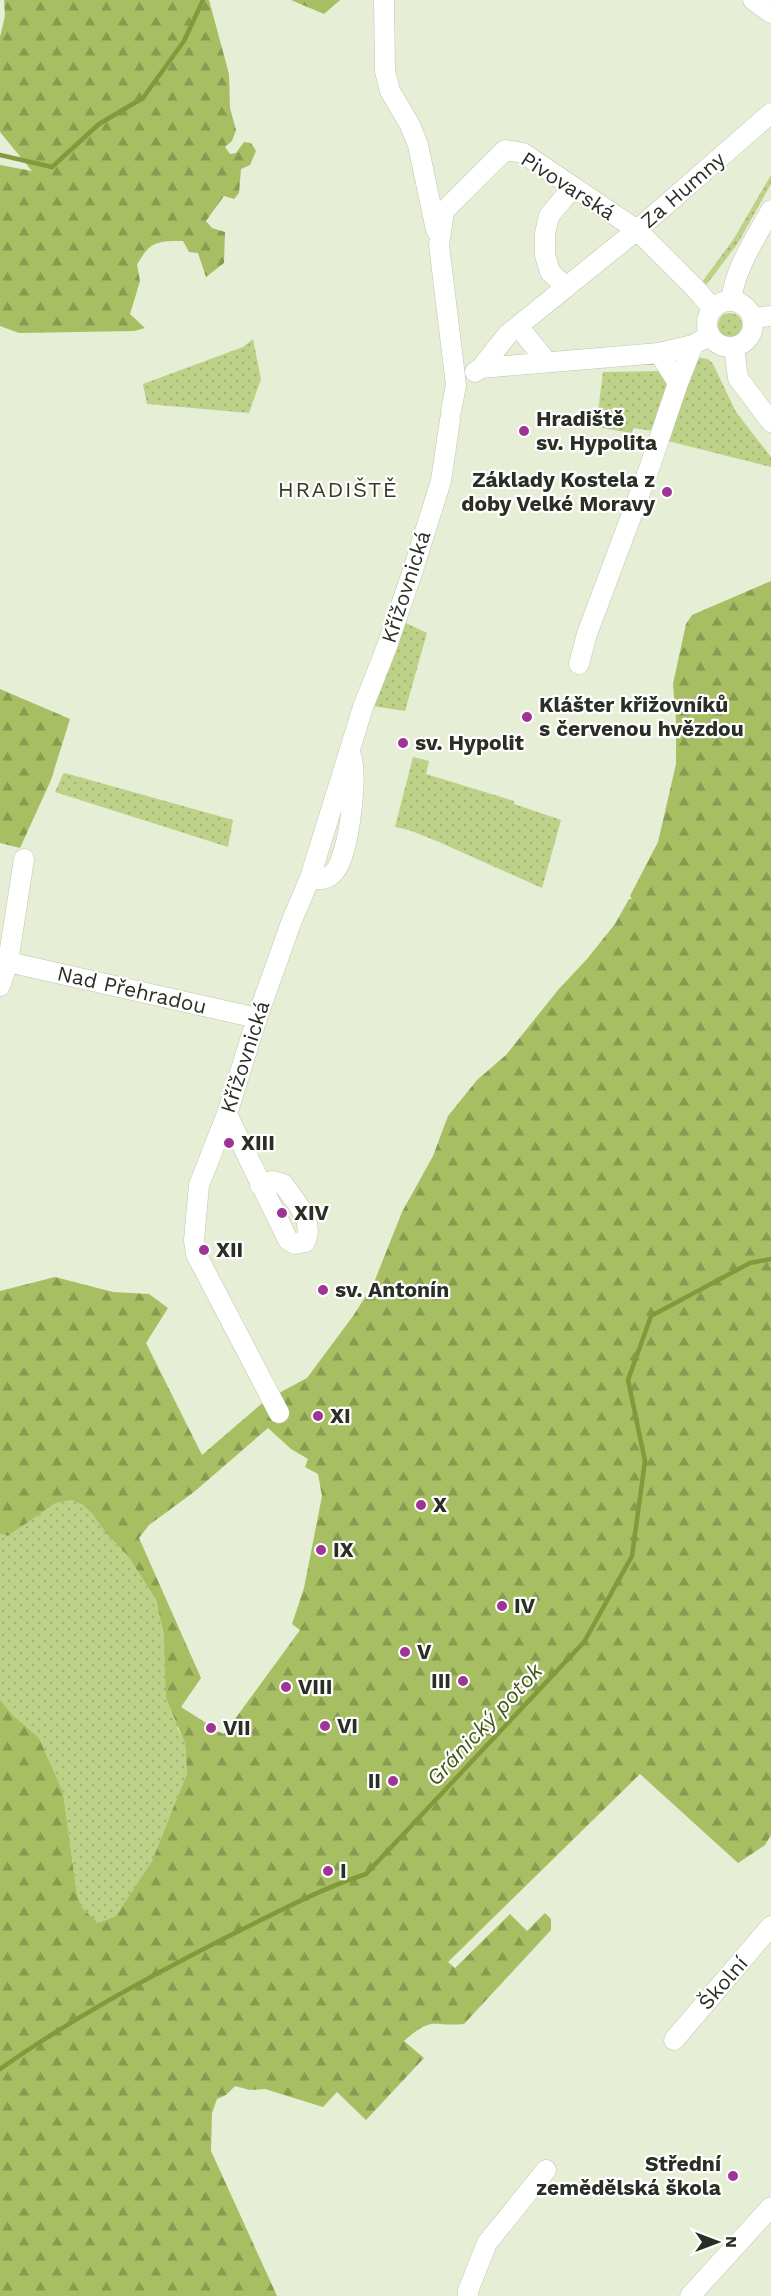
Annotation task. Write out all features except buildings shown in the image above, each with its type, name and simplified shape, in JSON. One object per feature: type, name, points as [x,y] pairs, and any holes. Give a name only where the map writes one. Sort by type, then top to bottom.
[{"type":"street","points":[[384,0],[385,71],[390,92],[410,125],[418,145],[439,245]]},
{"type":"street","points":[[753,0],[771,13]]},
{"type":"street","name":"Za Humny","points":[[481,368],[508,334],[637,231],[771,113]]},
{"type":"street","name":"Pivovarská","points":[[456,386],[439,245],[444,211],[505,150],[522,153],[637,231],[713,309]]},
{"type":"street","points":[[566,287],[550,272],[545,255],[545,234],[549,216],[573,187]]},
{"type":"street","points":[[731,302],[741,264],[771,210]]},
{"type":"street","points":[[456,386],[481,368],[659,352],[701,340],[734,347],[745,343],[762,317],[745,306],[731,302],[724,302],[713,309],[701,340],[678,383],[650,466],[587,633],[579,664]]},
{"type":"street","points":[[518,326],[547,362]]},
{"type":"street","points":[[734,347],[738,378],[771,422]]},
{"type":"street","points":[[659,352],[678,383]]},
{"type":"street","name":"Křížovnická","points":[[279,1413],[196,1254],[194,1240],[199,1185],[227,1114],[257,1018],[292,920],[310,878],[321,880],[329,876],[336,870],[341,859],[354,788],[355,767],[349,751],[363,707],[386,649],[441,481],[456,386]]},
{"type":"street","points":[[0,986],[8,962],[24,859]]},
{"type":"street","name":"Nad Přehradou","points":[[8,962],[257,1018]]},
{"type":"street","points":[[227,1114],[260,1185]]},
{"type":"street","name":"Školní","points":[[674,2040],[771,1926]]},
{"type":"street","points":[[468,2296],[468,2290],[487,2243],[546,2170]]},
{"type":"street","points":[[700,2293],[771,2207]]},
{"type":"green space","points":[[4,0],[209,0],[229,74],[230,108],[236,130],[232,141],[225,147],[230,154],[236,153],[244,142],[251,143],[256,151],[250,165],[241,169],[239,193],[234,199],[224,196],[206,221],[212,228],[225,232],[224,263],[206,277],[198,253],[189,252],[183,241],[160,242],[150,247],[142,257],[137,265],[140,281],[130,314],[145,328],[134,331],[19,333],[0,326],[0,165],[32,171],[0,132],[0,37],[5,16]]},
{"type":"green space","points":[[291,0],[340,0],[324,14]]},
{"type":"green space","points":[[771,175],[771,184],[738,243],[707,284],[702,282],[733,240]]},
{"type":"green space","points":[[730,313],[735,314],[741,320],[741,330],[735,336],[730,337],[725,336],[719,330],[718,325],[719,320],[725,314]]},
{"type":"green space","points":[[253,339],[261,379],[249,413],[147,404],[143,384],[243,347]]},
{"type":"green space","points":[[695,357],[708,359],[713,364],[736,412],[771,457],[771,467],[668,441]]},
{"type":"green space","points":[[664,371],[669,390],[653,431],[633,428],[632,433],[596,427],[603,372]]},
{"type":"green space","points":[[771,581],[771,1835],[765,1845],[738,1863],[640,1774],[448,1962],[455,1968],[510,1914],[527,1931],[545,1913],[551,1919],[551,1930],[464,2024],[427,2025],[404,2041],[424,2058],[366,2120],[337,2092],[323,2107],[265,2089],[250,2090],[235,2086],[226,2095],[217,2099],[212,2113],[211,2151],[277,2296],[0,2296],[0,1700],[39,1738],[63,1792],[77,1895],[82,1908],[98,1923],[116,1916],[152,1861],[187,1773],[185,1744],[166,1697],[164,1636],[156,1600],[128,1556],[83,1505],[72,1500],[56,1503],[8,1536],[0,1534],[0,1291],[55,1277],[113,1292],[149,1294],[168,1308],[146,1343],[202,1455],[266,1400],[307,1378],[373,1285],[402,1212],[433,1156],[448,1116],[477,1080],[506,1055],[558,990],[587,959],[615,924],[629,899],[632,899],[630,896],[658,842],[676,764],[673,684],[686,624],[692,615]],"holes":[[[268,1428],[291,1449],[308,1459],[305,1467],[318,1474],[322,1496],[304,1588],[292,1624],[300,1630],[224,1734],[212,1729],[217,1726],[211,1726],[181,1707],[201,1678],[139,1538],[149,1525],[194,1492]]]},
{"type":"green space","points":[[406,623],[427,633],[405,711],[372,706],[393,648]]},
{"type":"green space","points":[[0,689],[70,719],[51,780],[20,848],[0,843]]},
{"type":"green space","points":[[413,757],[429,761],[426,774],[514,801],[514,804],[561,820],[542,888],[439,842],[395,827]]},
{"type":"green space","points":[[65,773],[233,820],[228,847],[55,792]]},
{"type":"green space","points":[[72,1500],[83,1505],[93,1515],[105,1532],[128,1556],[156,1600],[164,1636],[178,1729],[185,1744],[187,1773],[152,1861],[117,1916],[98,1923],[82,1909],[77,1895],[63,1792],[39,1738],[0,1700],[0,1534],[8,1536],[56,1503]]},
{"type":"waterway","points":[[0,155],[52,167],[99,124],[143,98],[184,41],[203,0]]},
{"type":"waterway","name":"Gránický potok","points":[[0,2069],[82,2016],[167,1968],[295,1903],[366,1874],[584,1642],[632,1556],[645,1461],[628,1380],[651,1316],[750,1263],[771,1259]]},
{"type":"place","name":"Hradiště sv. Hypolita","points":[[524,431]]},
{"type":"place","name":"Základy Kostela z doby Velké Moravy","points":[[667,492]]},
{"type":"place","name":"Klášter křižovníků s červenou hvězdou","points":[[527,717]]},
{"type":"place","name":"sv. Hypolit","points":[[403,743]]},
{"type":"place","name":"XIII","points":[[229,1143]]},
{"type":"place","name":"XIV","points":[[282,1213]]},
{"type":"place","name":"XII","points":[[204,1250]]},
{"type":"place","name":"sv. Antonín","points":[[323,1290]]},
{"type":"place","name":"XI","points":[[318,1416]]},
{"type":"place","name":"X","points":[[421,1505]]},
{"type":"place","name":"IX","points":[[321,1550]]},
{"type":"place","name":"IV","points":[[502,1606]]},
{"type":"place","name":"V","points":[[405,1652]]},
{"type":"place","name":"III","points":[[463,1681]]},
{"type":"place","name":"VIII","points":[[286,1687]]},
{"type":"place","name":"VI","points":[[325,1726]]},
{"type":"place","name":"VII","points":[[211,1728]]},
{"type":"place","name":"II","points":[[393,1781]]},
{"type":"place","name":"I","points":[[328,1871]]},
{"type":"place","name":"Střední zemědělská škola","points":[[733,2176]]},
{"type":"district","name":"HRADIŠTĚ","points":[[338,489]]}]
